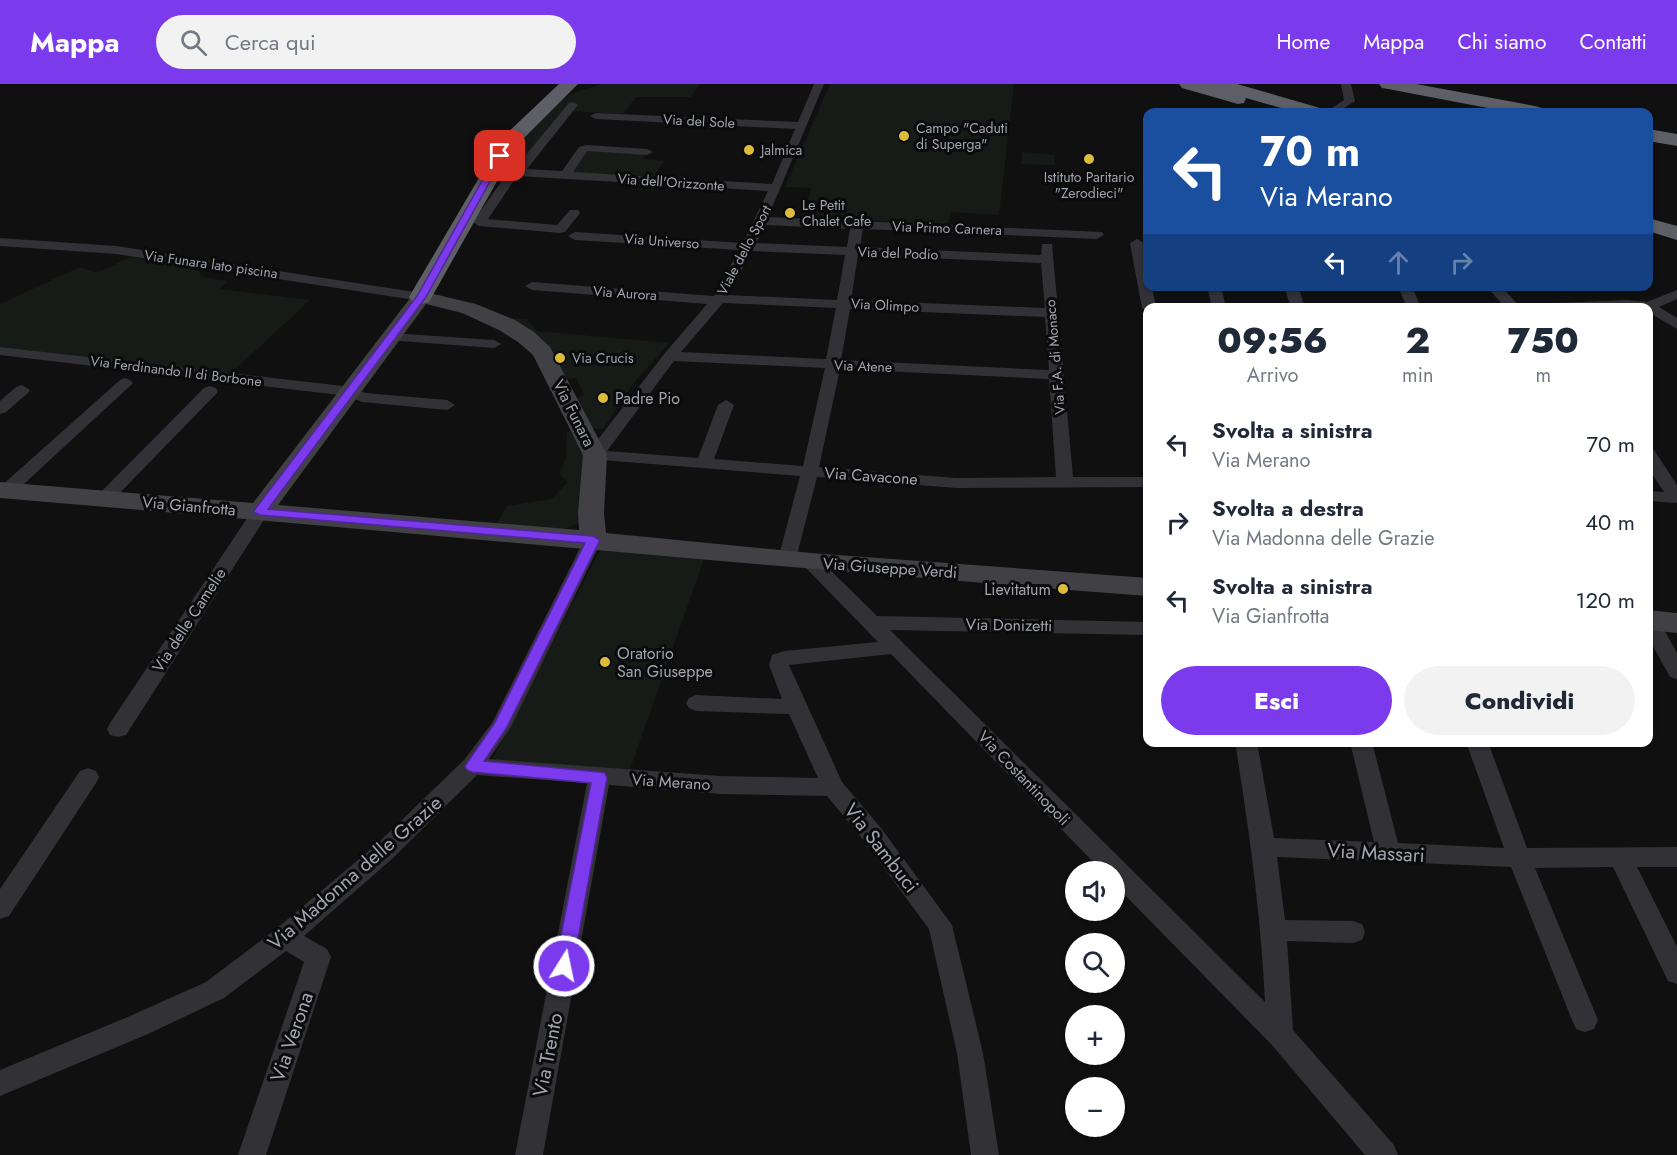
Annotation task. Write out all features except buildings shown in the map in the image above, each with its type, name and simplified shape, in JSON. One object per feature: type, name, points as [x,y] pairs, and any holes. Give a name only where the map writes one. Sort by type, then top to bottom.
[{"type":"highway","points":[[421,297],[500,156],[524,126],[569,84]]},
{"type":"highway","points":[[1188,84],[1269,108]]},
{"type":"highway","points":[[1218,84],[1299,108]]},
{"type":"highway","points":[[1388,84],[1514,108]]},
{"type":"highway","points":[[1653,136],[1677,140]]},
{"type":"highway","points":[[1653,214],[1677,221]]},
{"type":"highway","points":[[1653,225],[1677,232]]},
{"type":"street","name":"Viale dello Sport","points":[[595,455],[670,356],[718,300],[761,221],[819,84]]},
{"type":"street","points":[[1339,108],[1350,101],[1346,84]]},
{"type":"street","points":[[573,105],[519,172],[514,172],[479,222],[560,229],[574,213]]},
{"type":"street","name":"Via del Sole","points":[[596,116],[802,126]]},
{"type":"street","name":"Via dell'Orizzonte","points":[[565,175],[583,149],[647,152]]},
{"type":"street","name":"Via dell'Orizzonte","points":[[519,172],[776,188]]},
{"type":"street","name":"Via Primo Carnera","points":[[761,221],[1097,235]]},
{"type":"street","points":[[593,540],[799,561],[810,472],[833,365],[857,225]]},
{"type":"street","name":"Via F.A. di Monaco","points":[[1046,232],[1065,482]]},
{"type":"street","name":"Via Universo","points":[[575,236],[748,247]]},
{"type":"street","name":"Via Funara lato piscina","points":[[0,242],[116,250],[421,297]]},
{"type":"street","points":[[1137,243],[1143,276]]},
{"type":"street","name":"Via del Podio","points":[[748,247],[1048,259]]},
{"type":"street","name":"Via Aurora","points":[[532,286],[718,300]]},
{"type":"street","points":[[1498,291],[1509,303]]},
{"type":"street","points":[[1653,304],[1677,294]]},
{"type":"street","points":[[260,512],[421,297]]},
{"type":"street","name":"Via Funara","points":[[421,297],[469,308],[526,337],[542,352],[595,455],[591,513],[593,540]]},
{"type":"street","name":"Via Olimpo","points":[[718,300],[843,303],[1051,313]]},
{"type":"street","points":[[1653,309],[1677,325]]},
{"type":"street","points":[[392,337],[494,344]]},
{"type":"street","name":"Via Ferdinando II di Borbone","points":[[0,351],[352,392],[362,397],[447,405]]},
{"type":"street","name":"Via Atene","points":[[670,356],[1057,375]]},
{"type":"street","points":[[3,491],[125,383]]},
{"type":"street","points":[[0,409],[22,390]]},
{"type":"street","points":[[104,499],[210,391]]},
{"type":"street","points":[[704,464],[726,405]]},
{"type":"street","name":"Via Cavacone","points":[[595,455],[956,483],[1143,482]]},
{"type":"street","points":[[1653,462],[1677,498]]},
{"type":"street","name":"Via Gianfrotta","points":[[3,491],[593,540]]},
{"type":"street","points":[[1653,496],[1677,498]]},
{"type":"street","name":"Via delle Camelie","points":[[118,729],[260,512]]},
{"type":"street","name":"Via Madonna delle Grazie","points":[[0,1083],[139,1025],[215,990],[285,937],[385,851],[472,766],[500,727],[593,540]]},
{"type":"street","name":"Via Giuseppe Verdi","points":[[799,561],[1143,587]]},
{"type":"street","name":"Via Costantinopoli","points":[[799,561],[872,623],[1280,1035],[1384,1155]]},
{"type":"street","points":[[1653,620],[1677,623]]},
{"type":"street","name":"Via Donizetti","points":[[872,623],[1143,628]]},
{"type":"street","points":[[1653,627],[1677,672]]},
{"type":"street","name":"Via Sambuci","points":[[895,646],[780,660],[779,665],[796,708],[833,787],[873,835],[940,925],[970,1053],[986,1155]]},
{"type":"street","points":[[696,703],[796,708]]},
{"type":"street","points":[[1247,747],[1264,847],[1274,930],[1280,1035]]},
{"type":"street","points":[[1362,747],[1389,854]]},
{"type":"street","points":[[1479,747],[1519,858],[1585,1020]]},
{"type":"street","name":"Via Merano","points":[[472,766],[599,778],[720,785],[833,787]]},
{"type":"street","points":[[0,909],[88,777]]},
{"type":"street","name":"Via Trento","points":[[529,1155],[599,778]]},
{"type":"street","name":"Via Massari","points":[[1264,847],[1519,858],[1677,857]]},
{"type":"street","points":[[1620,857],[1677,973]]},
{"type":"street","points":[[1274,930],[1353,932]]},
{"type":"street","name":"Via Verona","points":[[252,1155],[318,957],[285,937]]},
{"type":"shaded area","points":[[603,84],[700,84],[691,97],[636,97],[623,114],[573,111],[525,169],[506,168],[517,147],[551,107],[571,94]]},
{"type":"shaded area","points":[[830,84],[1014,84],[999,215],[951,212],[948,224],[801,218],[812,188],[785,187]]},
{"type":"shaded area","points":[[583,149],[647,152],[643,159],[664,161],[652,180],[565,175]]},
{"type":"shaded area","points":[[1022,152],[1055,155],[1055,165],[1021,164]]},
{"type":"shaded area","points":[[131,257],[198,266],[201,277],[228,281],[219,289],[310,300],[230,374],[0,347],[0,304],[80,267],[96,273]]},
{"type":"shaded area","points":[[507,318],[527,319],[537,331],[669,343],[633,384],[603,429],[592,429],[577,399],[584,394],[576,378],[567,378],[555,358]]},
{"type":"shaded area","points":[[567,432],[576,433],[585,452],[582,520],[563,529],[552,530],[496,525],[507,506],[552,499],[568,482],[559,474],[566,458]]},
{"type":"shaded area","name":"Oratorio San Giuseppe","points":[[605,549],[705,556],[628,775],[492,760],[599,552]]},
{"type":"place","name":"Campo \"Caduti di Superga\"","points":[[904,136]]},
{"type":"place","name":"Jalmica","points":[[749,150]]},
{"type":"place","name":"Istituto Paritario \"Zerodieci\"","points":[[1089,159]]},
{"type":"place","name":"Le Petit Chalet Cafe","points":[[790,213]]},
{"type":"place","name":"Via Crucis","points":[[560,358]]},
{"type":"place","name":"Padre Pio","points":[[603,398]]},
{"type":"place","name":"Lievitatum","points":[[1063,589]]},
{"type":"place","name":"Oratorio San Giuseppe","points":[[605,662]]},
{"type":"route","points":[[500,156],[421,297],[260,512],[593,540],[500,727],[472,766],[599,778],[564,966]]}]
